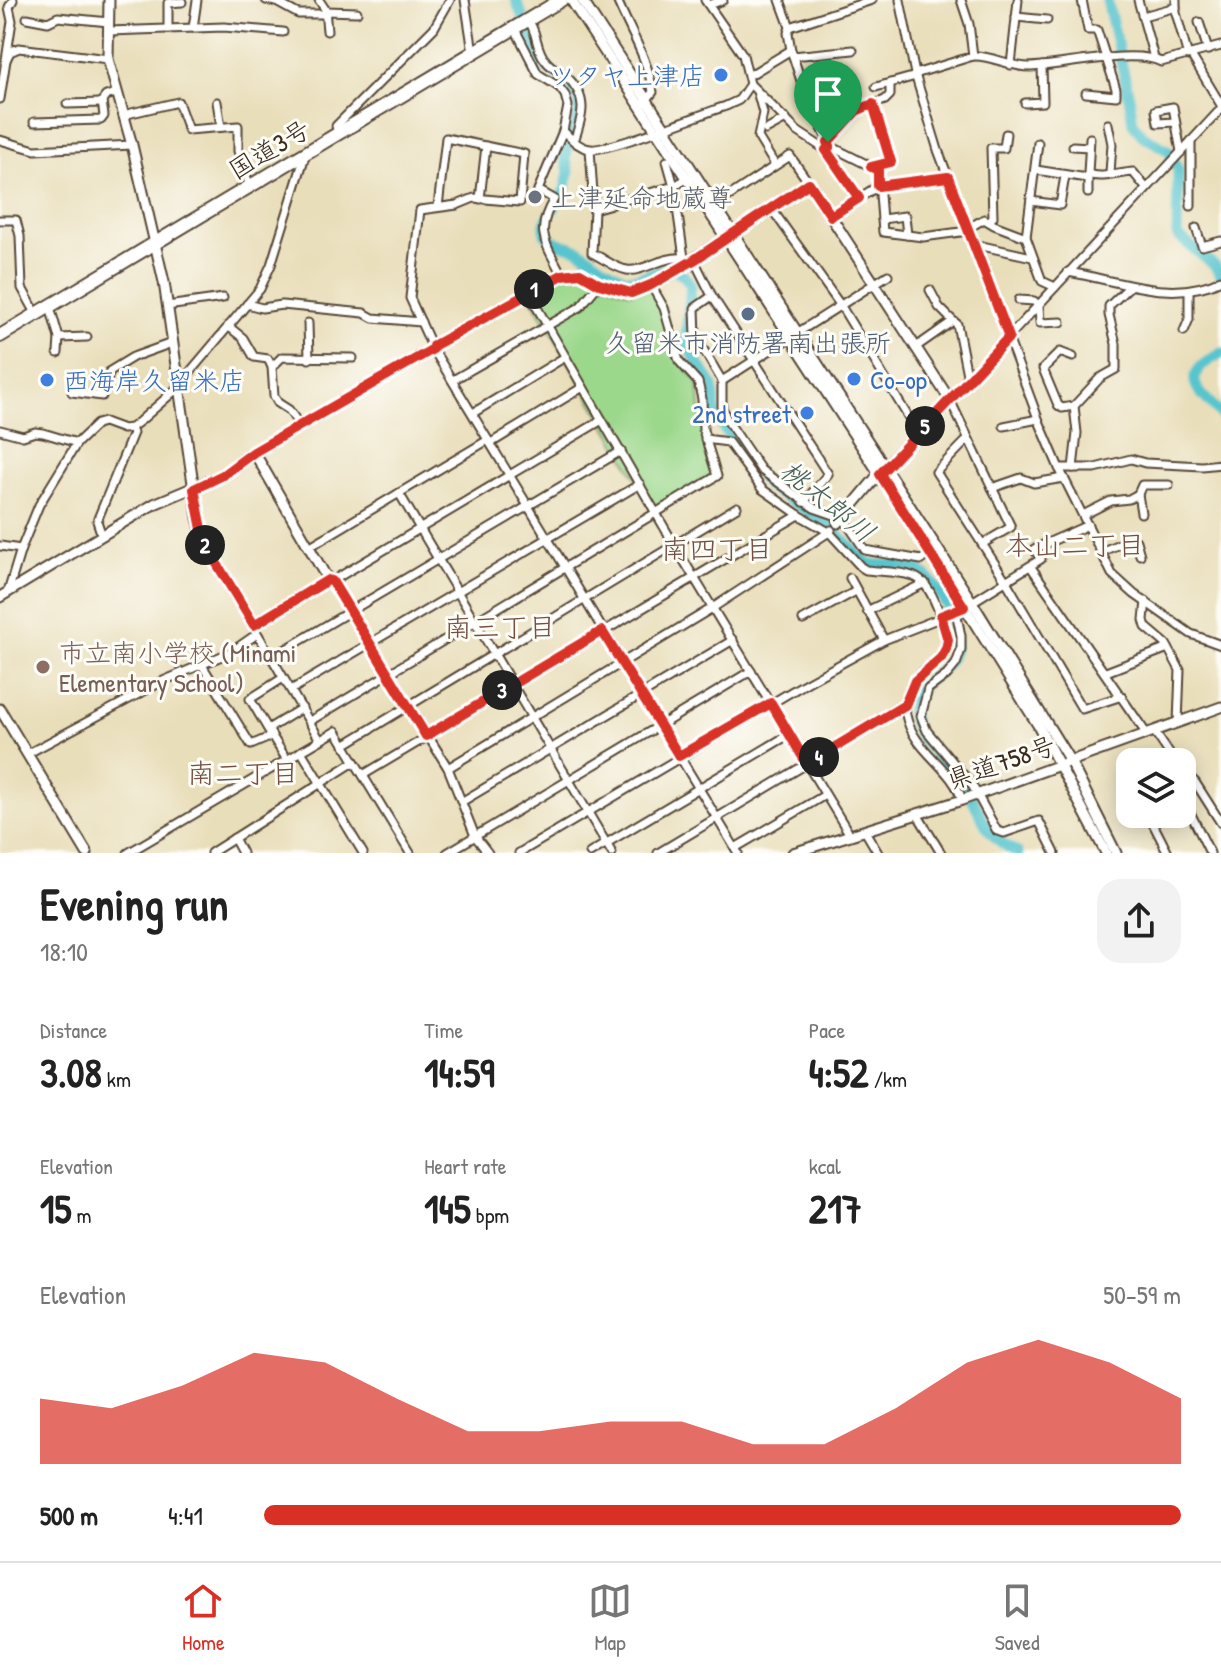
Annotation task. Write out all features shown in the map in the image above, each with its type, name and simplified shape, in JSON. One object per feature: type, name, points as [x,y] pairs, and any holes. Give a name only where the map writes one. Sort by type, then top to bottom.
[{"type":"highway","name":"国道3号","points":[[0,336],[561,0]]},
{"type":"street","points":[[109,0],[108,59],[132,145],[167,306],[205,544],[320,740]]},
{"type":"street","points":[[193,28],[197,0]]},
{"type":"street","points":[[266,0],[276,1],[298,14],[357,12]]},
{"type":"street","points":[[319,0],[326,12],[327,31]]},
{"type":"street","points":[[338,133],[336,126],[434,28],[450,0]]},
{"type":"street","points":[[465,0],[474,54]]},
{"type":"street","points":[[571,0],[644,103]]},
{"type":"street","points":[[582,0],[691,177],[883,470],[964,607],[961,650],[956,664],[928,689],[921,716],[927,731],[977,795],[997,831],[1004,833],[1039,821],[1055,853]]},
{"type":"street","points":[[617,0],[646,61],[653,92],[644,103]]},
{"type":"street","points":[[723,0],[707,3],[743,55],[763,113],[758,137],[775,165]]},
{"type":"street","points":[[780,0],[790,27],[788,33],[792,53],[812,109],[828,146],[859,198]]},
{"type":"street","points":[[790,27],[872,0]]},
{"type":"street","points":[[900,0],[915,75],[948,177],[1059,468],[1112,574],[1134,594],[1191,634],[1221,645]]},
{"type":"street","points":[[961,0],[969,24],[973,56]]},
{"type":"street","points":[[1011,65],[1018,0]]},
{"type":"street","points":[[1082,0],[1086,25],[1088,30],[1097,30],[1116,96],[1086,93]]},
{"type":"street","points":[[1138,0],[1154,58]]},
{"type":"street","points":[[168,29],[168,3],[182,2]]},
{"type":"street","points":[[0,12],[11,3]]},
{"type":"street","points":[[0,99],[11,3]]},
{"type":"street","points":[[448,768],[714,607],[829,532],[883,470],[1100,240],[1221,107],[1190,56],[1176,4],[1143,16]]},
{"type":"street","points":[[27,18],[48,22],[58,17],[109,27],[224,27],[283,32]]},
{"type":"street","points":[[1016,17],[1047,20]]},
{"type":"street","points":[[1199,22],[1208,50]]},
{"type":"street","points":[[0,30],[11,24]]},
{"type":"street","points":[[538,190],[563,131],[568,106],[559,87],[538,74],[520,26],[534,27],[539,51],[546,61],[564,74],[581,94],[583,115],[574,141]]},
{"type":"street","points":[[876,87],[973,56],[1011,65],[1042,66],[1129,57],[1154,58],[1161,62],[1221,46]]},
{"type":"street","points":[[5,62],[10,52],[19,48],[108,59]]},
{"type":"street","points":[[750,75],[792,53],[853,50]]},
{"type":"street","points":[[1025,103],[1043,102],[1042,66]]},
{"type":"street","points":[[828,146],[856,111],[890,95],[890,83]]},
{"type":"street","points":[[563,131],[590,149],[610,146],[739,100],[753,86]]},
{"type":"street","points":[[753,86],[797,131],[878,170],[883,232],[923,237],[967,230],[979,219],[1026,237]]},
{"type":"street","points":[[34,122],[101,120],[104,116],[102,103],[106,96],[116,93]]},
{"type":"street","points":[[123,115],[178,102],[188,130],[238,126],[238,151],[250,187]]},
{"type":"street","points":[[217,102],[221,127]]},
{"type":"street","points":[[67,104],[102,103]]},
{"type":"street","points":[[871,167],[891,162],[873,104]]},
{"type":"street","points":[[766,130],[786,119]]},
{"type":"street","points":[[1175,122],[1181,152]]},
{"type":"street","points":[[1108,124],[1112,144],[1110,173]]},
{"type":"street","points":[[989,221],[993,217],[991,148],[1004,148],[1006,134]]},
{"type":"street","points":[[438,207],[446,138],[524,154],[520,202],[480,199],[438,207],[420,210],[410,298],[433,347],[736,851],[825,795]]},
{"type":"street","points":[[0,140],[35,150],[132,145]]},
{"type":"street","points":[[1191,141],[1191,206]]},
{"type":"street","points":[[1073,146],[1090,142],[1088,193]]},
{"type":"street","points":[[1038,143],[1026,237],[1042,281],[1055,287]]},
{"type":"street","points":[[480,199],[486,146]]},
{"type":"street","points":[[590,149],[594,209],[592,253],[632,271],[666,257],[688,260]]},
{"type":"street","points":[[4,594],[39,505],[77,443],[97,424],[104,422],[123,429],[131,428],[178,387],[260,289],[271,265],[303,155]]},
{"type":"street","points":[[714,206],[790,156],[950,400],[1011,527],[982,544]]},
{"type":"street","points":[[667,161],[688,260],[828,474],[804,502]]},
{"type":"street","points":[[1036,170],[1065,176],[1133,172],[1146,188]]},
{"type":"street","points":[[1031,201],[1060,205],[1065,176]]},
{"type":"street","points":[[594,209],[674,186],[691,177]]},
{"type":"street","points":[[691,177],[714,206],[730,235]]},
{"type":"street","points":[[831,216],[878,186],[948,177]]},
{"type":"street","points":[[4,594],[154,504],[223,475],[254,452],[528,292],[562,275],[580,273],[599,284],[631,293],[669,275],[809,183]]},
{"type":"street","points":[[521,188],[538,190],[554,199],[545,215],[542,234],[562,275]]},
{"type":"street","points":[[771,208],[841,306],[918,433]]},
{"type":"street","points":[[882,219],[905,216],[907,235]]},
{"type":"street","points":[[0,220],[16,220],[20,236],[22,288],[37,315]]},
{"type":"street","points":[[1196,228],[1202,246],[1221,241]]},
{"type":"street","points":[[973,244],[1032,257]]},
{"type":"street","points":[[1068,272],[1110,279],[1130,286],[1189,291],[1204,289],[1221,280]]},
{"type":"street","points":[[722,381],[888,275]]},
{"type":"street","points":[[453,380],[580,307],[599,284]]},
{"type":"street","points":[[310,721],[717,476],[701,422],[702,399],[698,382],[679,361],[664,308],[651,285]]},
{"type":"street","points":[[1073,357],[1060,352],[1043,369],[1062,408],[1074,406],[1100,378],[1116,369],[1116,344],[1109,306],[1130,286]]},
{"type":"street","points":[[930,290],[939,307],[957,324],[968,380]]},
{"type":"street","points":[[1184,331],[1189,319],[1189,291]]},
{"type":"street","points":[[528,292],[675,546],[850,835]]},
{"type":"street","points":[[712,296],[695,308],[696,337],[722,381],[722,407],[761,470],[804,502],[840,520],[865,550],[921,560],[931,553]]},
{"type":"street","points":[[167,306],[223,298]]},
{"type":"street","points":[[1019,300],[1034,301],[1039,306],[1040,323],[1061,322]]},
{"type":"street","points":[[247,304],[262,308],[282,305],[351,311],[373,318],[421,322]]},
{"type":"street","points":[[50,307],[59,338],[58,353]]},
{"type":"street","points":[[916,347],[953,321]]},
{"type":"street","points":[[308,323],[309,359]]},
{"type":"street","points":[[228,326],[246,341],[254,357],[268,359],[272,367],[274,396],[300,426]]},
{"type":"street","points":[[59,338],[87,337]]},
{"type":"street","points":[[72,392],[102,396],[110,371],[133,357],[172,343]]},
{"type":"street","points":[[272,367],[282,357],[353,358]]},
{"type":"street","points":[[473,413],[565,357]]},
{"type":"street","points":[[309,547],[583,387]]},
{"type":"street","points":[[1073,468],[1077,433],[1074,406]]},
{"type":"street","points":[[1004,426],[1038,419]]},
{"type":"street","points":[[27,754],[163,681],[231,652],[256,630],[330,580],[602,420]]},
{"type":"street","points":[[102,536],[97,521],[133,433],[131,428]]},
{"type":"street","points":[[0,430],[23,436],[43,433],[77,443]]},
{"type":"street","points":[[658,853],[905,705],[915,681],[941,658],[948,640],[941,616],[925,583],[906,573],[866,570],[851,559],[829,532],[762,489],[728,442],[705,439]]},
{"type":"street","points":[[968,439],[936,472],[1006,581],[1082,709],[1122,696]]},
{"type":"street","points":[[271,658],[621,451]]},
{"type":"street","points":[[254,452],[309,547],[448,768],[475,836],[488,853]]},
{"type":"street","points":[[1059,468],[1095,468],[1131,459],[1145,463],[1221,464]]},
{"type":"street","points":[[883,470],[964,607],[1065,763],[1116,853]]},
{"type":"street","points":[[992,488],[1021,478],[1034,483],[1064,478]]},
{"type":"street","points":[[291,690],[640,484]]},
{"type":"street","points":[[1141,513],[1138,494],[1142,485],[1169,485]]},
{"type":"street","points":[[399,493],[612,853]]},
{"type":"street","points":[[1083,515],[1111,501],[1129,499],[1138,494]]},
{"type":"street","points":[[344,745],[737,507]]},
{"type":"street","points":[[363,775],[799,515]]},
{"type":"street","points":[[519,853],[679,756],[884,640],[964,607],[1041,559],[1034,549],[1088,525]]},
{"type":"street","points":[[1101,552],[1136,541],[1140,555]]},
{"type":"street","points":[[0,546],[21,549]]},
{"type":"street","points":[[1031,567],[1122,696],[1163,748]]},
{"type":"street","points":[[850,578],[884,640]]},
{"type":"street","points":[[867,611],[925,583]]},
{"type":"street","points":[[803,620],[856,591]]},
{"type":"street","points":[[1146,601],[1146,627],[1168,648],[1180,670],[1178,723]]},
{"type":"street","points":[[463,801],[733,640]]},
{"type":"street","points":[[1106,672],[1168,648]]},
{"type":"street","points":[[202,665],[251,745],[302,708]]},
{"type":"street","points":[[447,853],[751,671]]},
{"type":"street","points":[[283,678],[250,699],[287,760]]},
{"type":"street","points":[[905,705],[914,737],[957,787],[962,800]]},
{"type":"street","name":"県道758号","points":[[798,852],[977,795],[1221,707]]},
{"type":"street","points":[[0,709],[87,853]]},
{"type":"street","points":[[128,853],[336,731],[410,853]]},
{"type":"street","points":[[590,853],[790,734]]},
{"type":"street","points":[[301,751],[363,853]]},
{"type":"street","points":[[211,853],[354,762]]},
{"type":"street","points":[[1065,763],[1106,853]]},
{"type":"street","points":[[1196,784],[1221,823]]},
{"type":"street","points":[[917,814],[941,853]]},
{"type":"street","points":[[1196,824],[1210,853]]},
{"type":"street","points":[[1155,828],[1168,853]]},
{"type":"street","points":[[865,831],[878,853]]},
{"type":"street","points":[[234,838],[242,853]]},
{"type":"green space","points":[[580,273],[630,293],[651,285],[664,308],[679,361],[698,382],[701,422],[717,476],[656,512],[528,292],[562,275]]},
{"type":"waterway","name":"桃太郎川","points":[[516,0],[540,62],[570,85],[579,102],[578,117],[565,157],[569,171],[566,188],[545,223],[545,233],[555,242],[577,249],[625,278],[668,269],[684,276],[691,286],[686,338],[689,349],[713,386],[715,417],[767,486],[826,523],[868,564],[911,567],[931,581],[946,604],[955,644],[947,663],[916,693],[912,714],[914,724],[926,744],[966,787],[993,835],[1018,853]]},
{"type":"waterway","points":[[1107,0],[1133,123],[1142,135],[1169,151],[1178,170],[1177,235],[1215,266],[1221,276]]},
{"type":"waterway","points":[[1221,352],[1200,368],[1195,381],[1201,394],[1221,416]]},
{"type":"place","name":"ツタヤ上津店","points":[[721,75]]},
{"type":"place","name":"上津延命地蔵尊","points":[[535,197]]},
{"type":"place","name":"久留米市消防署南出張所","points":[[748,314]]},
{"type":"place","name":"Co-op","points":[[854,379]]},
{"type":"place","name":"西海岸久留米店","points":[[47,380]]},
{"type":"place","name":"2nd street","points":[[807,413]]},
{"type":"place","name":"市立南小学校 (Minami Elementary School)","points":[[43,667]]},
{"type":"district","name":"本山二丁目","points":[[1075,545]]},
{"type":"district","name":"南四丁目","points":[[717,549]]},
{"type":"district","name":"南三丁目","points":[[500,627]]},
{"type":"district","name":"南二丁目","points":[[243,773]]},
{"type":"route","points":[[873,104],[891,162],[871,167],[878,170],[878,186],[948,177],[1009,337],[880,474],[964,607],[941,616],[948,640],[946,649],[941,658],[915,681],[905,705],[807,764],[771,703],[679,756],[602,631],[426,736],[332,581],[328,580],[254,625],[205,544],[194,489],[215,480],[254,452],[433,349],[433,346],[562,275],[580,273],[599,284],[631,293],[694,260],[809,183],[831,216],[859,198],[826,150],[830,146],[828,142],[856,111],[873,104]]}]
